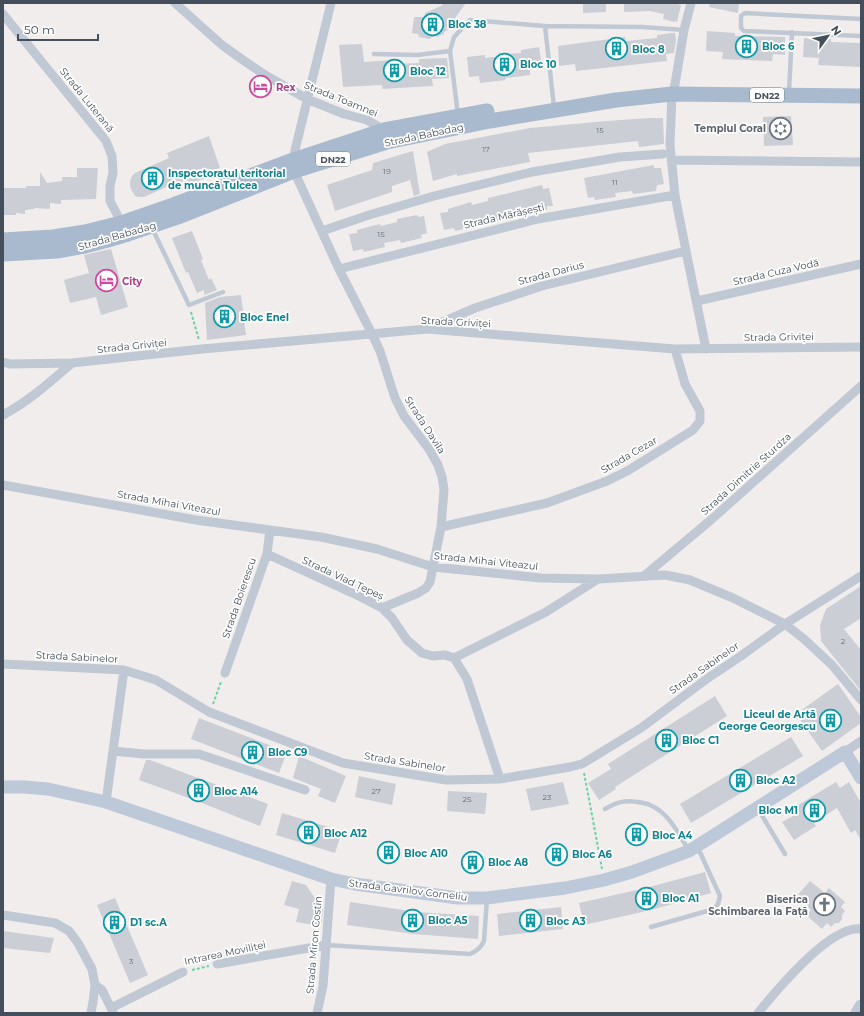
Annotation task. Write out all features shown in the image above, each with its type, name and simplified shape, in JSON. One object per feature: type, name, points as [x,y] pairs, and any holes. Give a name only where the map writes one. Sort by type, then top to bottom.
[{"type":"main road","name":"Strada Babadag","points":[[3,240],[53,237],[85,232],[152,226],[384,130],[459,121],[554,105],[616,100],[674,89],[789,90],[861,87]]},
{"type":"main road","name":"Strada Babadag","points":[[789,90],[861,96]]},
{"type":"main road","name":"Strada Babadag","points":[[3,254],[57,251],[85,246],[125,229],[166,207],[294,166],[387,142],[459,121]]},
{"type":"street","name":"Strada Toamnei","points":[[175,3],[222,45],[265,75],[307,99],[344,114],[367,120],[384,130]]},
{"type":"street","points":[[294,166],[307,99],[331,3]]},
{"type":"street","points":[[691,3],[684,30],[674,89],[670,146],[667,157],[706,349]]},
{"type":"street","name":"Strada Luterană","points":[[3,14],[106,141],[112,156],[113,173],[110,186],[110,201],[125,229]]},
{"type":"street","points":[[322,231],[369,215],[434,196],[532,172],[620,157],[861,162]]},
{"type":"street","name":"Strada Davila","points":[[294,166],[322,231],[380,351],[394,398],[404,416],[429,448],[438,465],[442,477],[444,490],[441,527],[430,582],[426,588],[418,593],[382,608]]},
{"type":"street","name":"Strada Mărășești","points":[[340,269],[538,219],[675,195]]},
{"type":"street","name":"Strada Darius","points":[[427,329],[475,308],[542,286],[686,251]]},
{"type":"street","name":"Strada Cuza Vodă","points":[[697,300],[861,264]]},
{"type":"street","name":"Strada Griviței","points":[[3,362],[10,364],[72,363],[202,349],[427,329],[675,349],[861,347]]},
{"type":"street","name":"Strada Cezar","points":[[441,527],[547,502],[607,481],[628,470],[693,430],[700,421],[700,411],[685,384],[675,349]]},
{"type":"street","points":[[3,415],[46,386],[72,363]]},
{"type":"street","name":"Strada Dimitrie Sturdza","points":[[644,576],[712,520],[861,386]]},
{"type":"street","name":"Strada Mihai Viteazul","points":[[3,485],[196,520],[321,537],[377,549],[433,567],[541,578],[599,579],[665,575],[690,580],[733,598],[785,624],[832,665],[861,700]]},
{"type":"street","name":"Strada Boierescu","points":[[225,673],[267,554],[270,530]]},
{"type":"street","name":"Strada Vlad Țepeș","points":[[267,554],[382,608],[392,618],[407,640],[422,653],[433,656],[446,656],[454,658]]},
{"type":"street","name":"Strada Sabinelor","points":[[3,664],[124,670],[156,680],[209,712],[343,763],[446,780],[500,779],[582,764],[641,728],[708,678],[785,624],[861,576]]},
{"type":"street","points":[[500,779],[467,679],[454,658],[546,612],[599,579]]},
{"type":"street","points":[[106,802],[124,670]]},
{"type":"street","name":"Strada Gavrilov Corneliu","points":[[3,787],[48,789],[106,802],[330,879],[355,884],[458,898],[487,898],[565,888],[604,880],[632,872],[693,848],[861,741]]},
{"type":"street","points":[[113,751],[144,754],[199,754],[306,790]]},
{"type":"street","points":[[845,752],[861,778]]},
{"type":"street","name":"Strada Miron Costin","points":[[317,1013],[323,986],[330,879]]},
{"type":"street","points":[[3,915],[55,923],[69,931],[78,943],[92,969],[95,985],[90,1013]]},
{"type":"street","points":[[758,1013],[776,991],[809,958],[840,934],[850,930],[861,930]]},
{"type":"street","name":"Intrarea Moviliței","points":[[217,964],[326,945]]},
{"type":"street","name":"Intrarea Moviliței","points":[[113,1010],[183,972]]},
{"type":"street","points":[[95,985],[102,990],[113,1010]]},
{"type":"street","points":[[857,1013],[861,1006]]},
{"type":"lane","points":[[861,19],[745,13],[741,16],[741,28],[744,31],[861,36]]},
{"type":"lane","points":[[459,121],[450,50],[454,37],[470,20],[545,26],[643,27],[684,30]]},
{"type":"lane","points":[[545,26],[554,105]]},
{"type":"lane","points":[[789,90],[792,32]]},
{"type":"lane","points":[[374,54],[417,55],[450,50]]},
{"type":"lane","points":[[152,226],[189,305],[223,292]]},
{"type":"lane","points":[[605,809],[613,804],[627,800],[649,804],[663,813],[693,848],[720,896],[718,904],[714,909],[651,927]]},
{"type":"lane","points":[[757,808],[785,854]]},
{"type":"lane","points":[[326,945],[470,954],[476,952],[484,941],[487,898]]},
{"type":"path","points":[[189,305],[202,349]]},
{"type":"path","points":[[209,712],[225,673]]},
{"type":"path","points":[[582,764],[604,880]]},
{"type":"path","name":"Intrarea Moviliței","points":[[183,972],[217,964]]},
{"type":"building","name":"Bloc 38","points":[[444,3],[466,3],[455,18],[456,19],[450,29],[444,32],[444,34],[429,39],[419,37],[418,34],[412,33],[414,17],[424,17],[425,13],[441,6]]},
{"type":"building","points":[[583,3],[606,3],[606,12],[583,13]]},
{"type":"building","points":[[624,3],[673,3],[681,5],[677,22],[674,22],[663,19],[664,14],[650,11],[624,12]]},
{"type":"building","points":[[710,3],[739,3],[738,13],[709,7]]},
{"type":"building","name":"Bloc 6","points":[[707,31],[735,33],[735,36],[785,37],[785,55],[773,54],[772,61],[722,59],[723,52],[706,51]]},
{"type":"building","name":"Bloc 8","points":[[675,33],[676,41],[674,53],[666,54],[667,61],[576,71],[575,64],[559,66],[558,46],[625,37],[626,41],[657,38],[657,35]]},
{"type":"building","points":[[804,38],[831,39],[831,42],[861,43],[861,67],[818,65],[819,58],[803,57]]},
{"type":"building","name":"Bloc 12","points":[[362,44],[364,62],[393,60],[393,64],[419,63],[419,59],[447,58],[449,78],[432,79],[433,86],[382,89],[382,85],[343,87],[339,45]]},
{"type":"building","name":"Bloc 10","points":[[539,47],[542,67],[530,68],[530,75],[480,83],[479,76],[469,77],[467,57],[485,55],[485,58],[504,56],[504,54],[521,53],[521,50]]},
{"type":"building","points":[[791,116],[793,145],[764,146],[763,117]]},
{"type":"building","points":[[663,118],[664,144],[639,147],[638,141],[528,153],[530,162],[457,176],[457,174],[433,181],[427,152],[445,144],[530,128]]},
{"type":"building","points":[[209,136],[220,168],[211,171],[205,178],[195,182],[189,182],[187,180],[173,184],[144,197],[135,196],[131,189],[130,181],[135,173],[169,158],[167,153]]},
{"type":"building","points":[[413,151],[420,194],[414,196],[410,180],[392,186],[392,192],[335,211],[327,185],[372,170],[373,163]]},
{"type":"building","points":[[654,165],[654,168],[661,168],[664,184],[657,185],[656,191],[633,194],[632,191],[615,193],[616,197],[595,200],[594,197],[588,198],[584,178]]},
{"type":"building","points":[[77,168],[98,168],[96,199],[61,200],[61,204],[50,203],[50,209],[35,208],[25,210],[25,214],[16,213],[16,215],[3,215],[3,188],[26,188],[26,186],[40,186],[40,172],[47,183],[62,181],[62,177],[77,177]]},
{"type":"building","points":[[542,185],[543,189],[549,188],[553,206],[547,206],[547,210],[492,223],[491,219],[476,222],[477,226],[455,231],[454,228],[444,230],[440,213],[448,212],[448,209],[471,202],[472,205],[488,201],[488,198]]},
{"type":"building","points":[[417,215],[418,217],[424,216],[427,233],[421,235],[422,238],[401,243],[400,240],[384,243],[385,247],[364,252],[363,249],[353,251],[349,234],[357,233],[357,230],[380,224],[381,226],[397,222],[397,219]]},
{"type":"building","points":[[192,231],[203,259],[201,260],[209,280],[211,278],[217,290],[204,295],[204,290],[197,293],[188,272],[186,273],[172,238]]},
{"type":"building","name":"City","points":[[111,249],[128,307],[101,315],[96,297],[70,303],[64,280],[89,273],[84,255]]},
{"type":"building","name":"Bloc Enel","points":[[241,295],[246,335],[207,340],[205,303],[220,297]]},
{"type":"building","points":[[861,586],[861,618],[844,629],[861,650],[861,691],[821,641],[820,625],[826,609]]},
{"type":"building","name":"Liceul de Artă George Georgescu","points":[[838,684],[861,717],[861,723],[822,751],[796,714]]},
{"type":"building","name":"Bloc C1","points":[[715,696],[727,716],[615,787],[616,789],[599,800],[588,783],[611,769],[608,764]]},
{"type":"building","name":"Bloc C9","points":[[199,718],[287,752],[279,773],[191,739]]},
{"type":"building","name":"Bloc A2","points":[[791,737],[803,756],[691,823],[680,804]]},
{"type":"building","points":[[299,756],[346,776],[335,803],[318,796],[321,789],[293,778]]},
{"type":"building","name":"Bloc A14","points":[[146,760],[150,760],[268,804],[260,826],[139,780]]},
{"type":"building","points":[[359,776],[396,784],[392,805],[355,797]]},
{"type":"building","points":[[563,782],[569,804],[531,811],[526,789]]},
{"type":"building","name":"Bloc M1","points":[[836,782],[840,788],[849,782],[861,803],[861,840],[855,830],[851,833],[837,808],[814,823],[816,826],[794,840],[782,822],[797,814],[793,808]]},
{"type":"building","points":[[448,791],[487,793],[485,814],[447,811]]},
{"type":"building","name":"Bloc A12","points":[[282,813],[342,831],[335,853],[276,835]]},
{"type":"building","name":"Bloc A1","points":[[705,872],[711,893],[651,910],[584,925],[579,903],[646,888]]},
{"type":"building","points":[[292,881],[306,885],[323,910],[321,926],[296,922],[299,909],[284,905]]},
{"type":"building","name":"Biserica Schimbarea la Față","points":[[810,881],[825,893],[829,888],[845,902],[841,907],[845,911],[839,923],[835,923],[831,927],[827,923],[822,929],[806,915],[811,910],[796,897]]},
{"type":"building","points":[[115,898],[148,975],[130,983],[97,905]]},
{"type":"building","name":"Bloc A5","points":[[350,902],[417,912],[479,916],[478,939],[414,934],[347,925]]},
{"type":"building","name":"Bloc A3","points":[[561,907],[563,929],[499,936],[497,914]]},
{"type":"building","points":[[3,931],[54,938],[50,953],[3,948]]},
{"type":"place","name":"Bloc 38","points":[[433,24]]},
{"type":"place","name":"Bloc 6","points":[[746,46]]},
{"type":"place","name":"Bloc 8","points":[[617,49]]},
{"type":"place","name":"Bloc 10","points":[[505,64]]},
{"type":"place","name":"Bloc 12","points":[[395,71]]},
{"type":"place","name":"Rex","points":[[260,87]]},
{"type":"place","name":"Templul Coral","points":[[781,128]]},
{"type":"place","name":"Inspectoratul teritorial de muncă Tulcea","points":[[152,179]]},
{"type":"place","name":"City","points":[[106,281]]},
{"type":"place","name":"Bloc Enel","points":[[225,317]]},
{"type":"place","name":"Liceul de Artă George Georgescu","points":[[831,720]]},
{"type":"place","name":"Bloc C1","points":[[667,740]]},
{"type":"place","name":"Bloc C9","points":[[252,752]]},
{"type":"place","name":"Bloc A2","points":[[741,780]]},
{"type":"place","name":"Bloc A14","points":[[199,791]]},
{"type":"place","name":"Bloc M1","points":[[814,810]]},
{"type":"place","name":"Bloc A12","points":[[309,833]]},
{"type":"place","name":"Bloc A4","points":[[637,835]]},
{"type":"place","name":"Bloc A10","points":[[388,853]]},
{"type":"place","name":"Bloc A6","points":[[557,854]]},
{"type":"place","name":"Bloc A8","points":[[472,862]]},
{"type":"place","name":"Bloc A1","points":[[647,898]]},
{"type":"place","name":"Biserica Schimbarea la Față","points":[[824,905]]},
{"type":"place","name":"Bloc A5","points":[[413,920]]},
{"type":"place","name":"Bloc A3","points":[[530,921]]},
{"type":"place","name":"D1 sc.A","points":[[115,922]]}]
